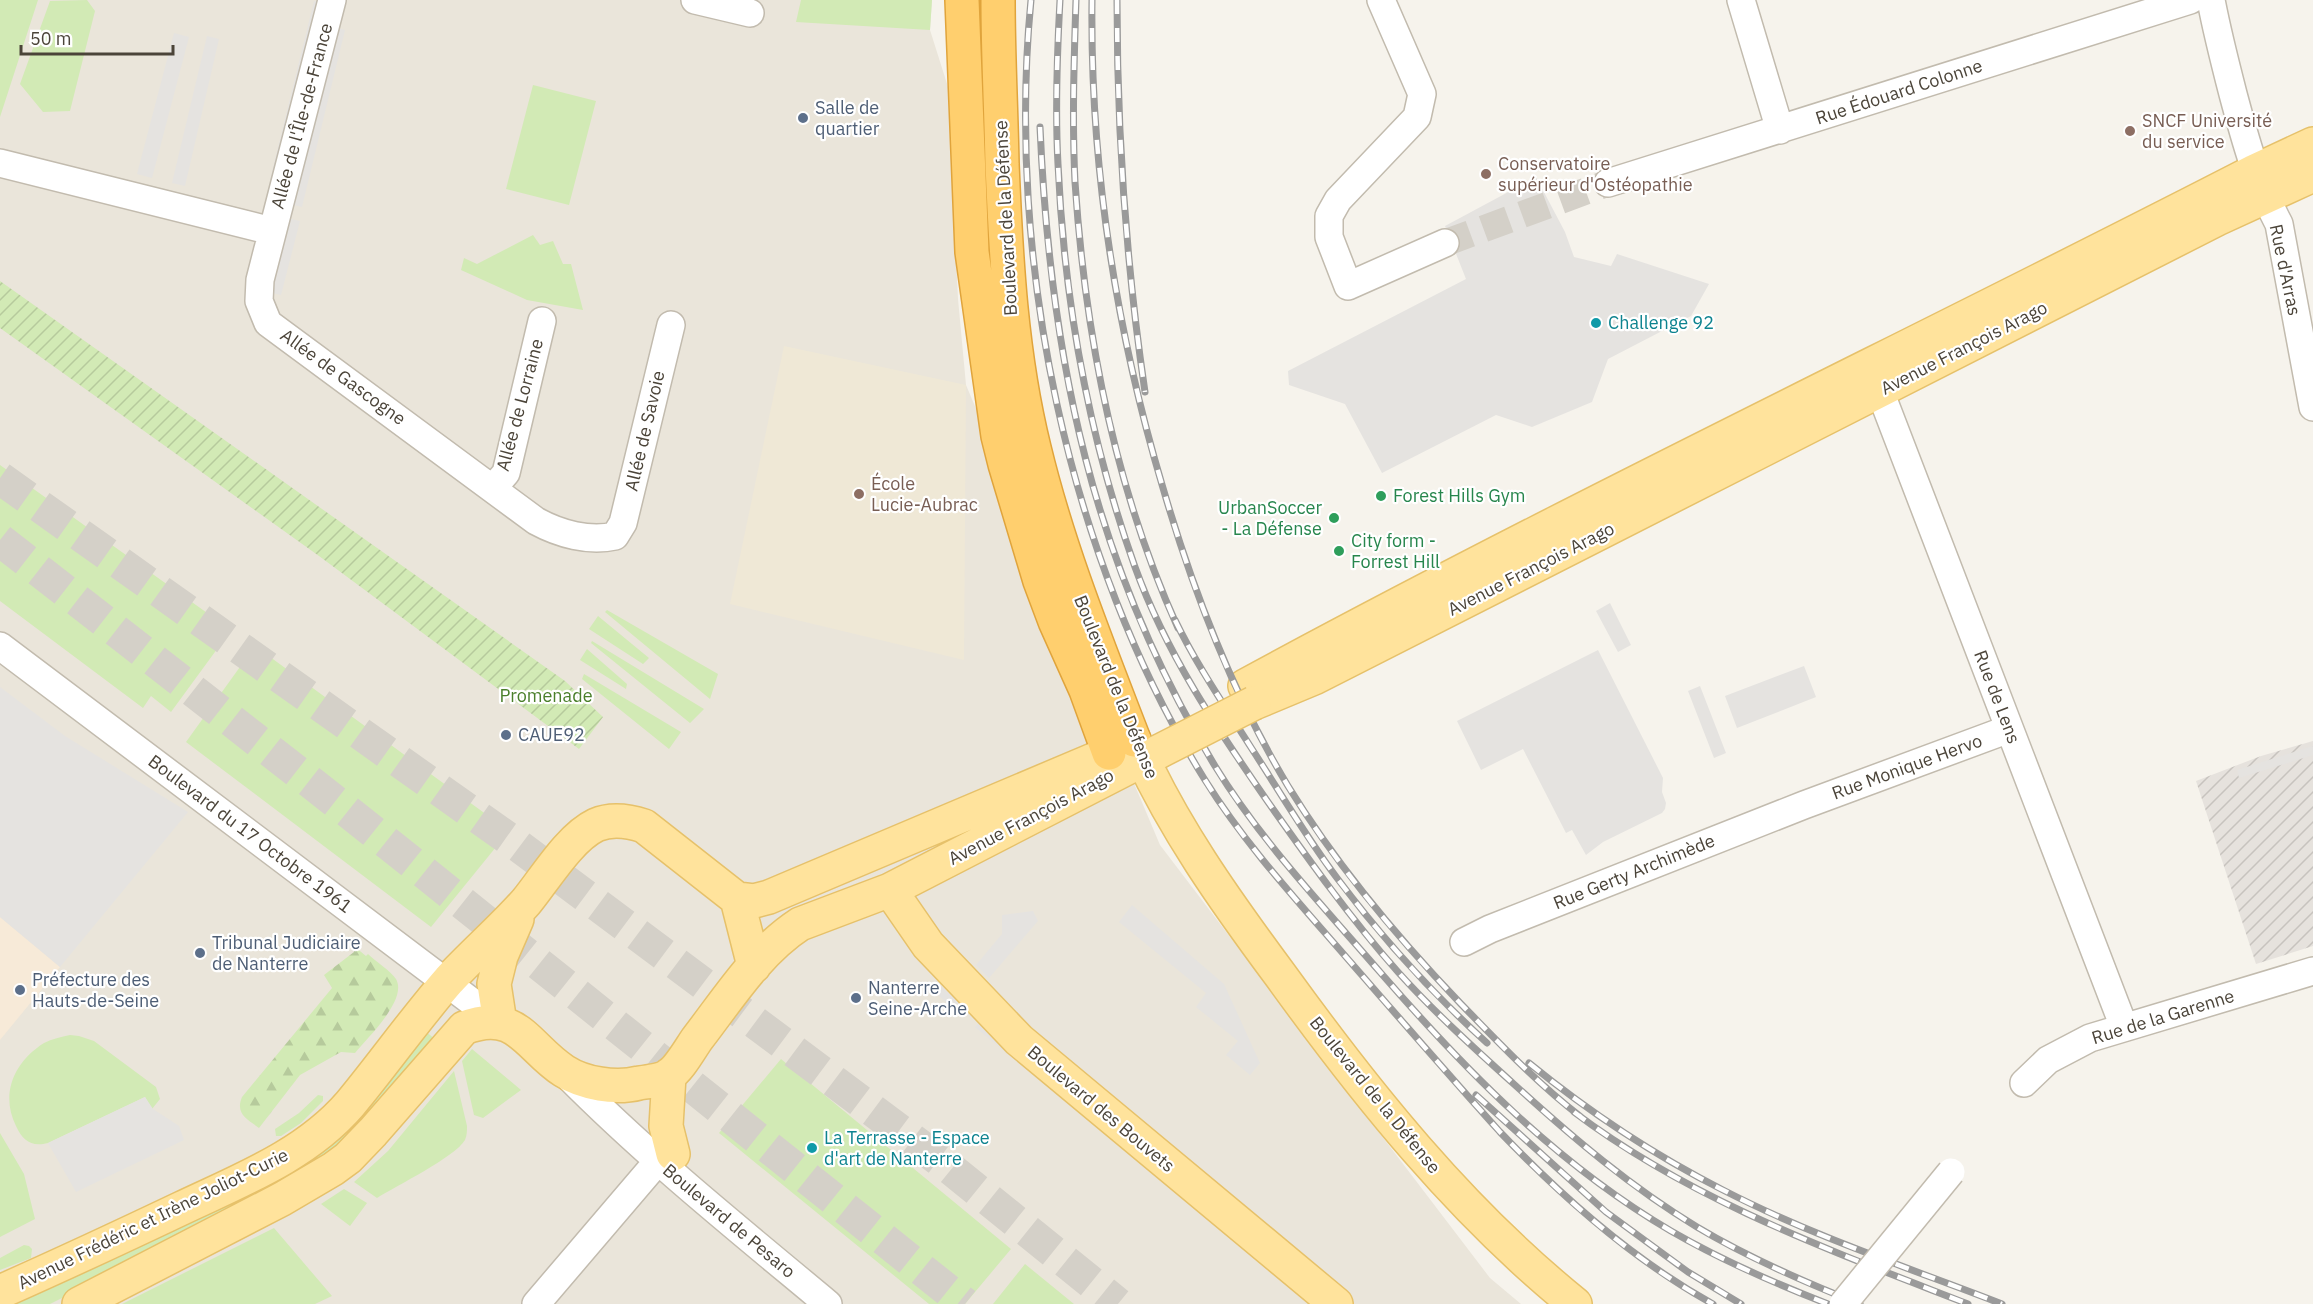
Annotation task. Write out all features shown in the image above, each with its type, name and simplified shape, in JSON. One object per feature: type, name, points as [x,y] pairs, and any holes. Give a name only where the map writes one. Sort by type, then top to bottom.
[{"type":"highway","name":"Boulevard de la Défense","points":[[962,0],[972,252],[998,436],[1040,581],[1086,690],[1139,748]]},
{"type":"highway","name":"Boulevard de la Défense","points":[[998,0],[1006,256],[1016,358],[1034,448],[1056,529],[1081,603],[1139,748]]},
{"type":"main road","name":"Avenue François Arago","points":[[737,899],[754,901],[769,897],[1139,748],[1250,695],[1314,678],[1875,378],[2217,219],[2313,144]]},
{"type":"main road","name":"Avenue François Arago","points":[[2260,184],[2313,175]]},
{"type":"main road","name":"Avenue François Arago","points":[[669,1076],[754,966],[787,933],[800,924],[890,890],[1101,780],[1139,748]]},
{"type":"main road","name":"Boulevard de la Défense","points":[[1139,748],[1213,881],[1361,1083],[1443,1179],[1508,1244],[1575,1304]]},
{"type":"main road","points":[[665,1158],[669,1076],[625,1086],[589,1082],[564,1072],[522,1034],[500,1023],[494,984],[497,967],[510,932],[524,904],[580,836],[596,825],[630,821],[645,826],[737,899],[754,966]]},
{"type":"main road","name":"Boulevard des Bouvets","points":[[890,890],[928,945],[1019,1040],[1336,1304]]},
{"type":"main road","name":"Avenue Frédéric et Irène Joliot-Curie","points":[[0,1292],[72,1261],[248,1177],[299,1149],[331,1124],[349,1105],[447,983],[475,951],[524,904]]},
{"type":"main road","name":"Avenue Frédéric et Irène Joliot-Curie","points":[[79,1304],[289,1195],[348,1158],[464,1028],[480,1021],[500,1023]]},
{"type":"main road","points":[[248,1177],[256,1189],[257,1212]]},
{"type":"street","name":"Allée de l'Île-de-France","points":[[272,231],[332,0]]},
{"type":"street","points":[[695,0],[750,13]]},
{"type":"street","points":[[1382,0],[1422,94],[1417,117],[1338,200],[1329,216],[1329,237],[1348,286],[1445,243]]},
{"type":"street","points":[[1741,0],[1780,130]]},
{"type":"street","name":"Rue Édouard Colonne","points":[[1608,183],[2190,0]]},
{"type":"street","name":"Rue d'Arras","points":[[2211,0],[2216,28],[2260,184],[2279,224],[2313,407]]},
{"type":"street","points":[[0,163],[272,231]]},
{"type":"street","name":"Allée de Gascogne","points":[[272,231],[260,280],[259,301],[268,323],[548,527],[599,540],[615,536]]},
{"type":"street","name":"Allée de Lorraine","points":[[493,488],[506,473],[542,321]]},
{"type":"street","name":"Allée de Savoie","points":[[615,536],[623,523],[671,325]]},
{"type":"street","name":"Rue de Lens","points":[[1875,378],[2124,1027]]},
{"type":"street","name":"Boulevard du 17 Octobre 1961","points":[[0,646],[500,1023]]},
{"type":"street","name":"Rue Monique Hervo","points":[[1804,805],[2009,729]]},
{"type":"street","name":"Rue Gerty Archimède","points":[[1464,942],[1490,929],[1804,805]]},
{"type":"street","name":"Rue de la Garenne","points":[[2025,1083],[2048,1060],[2090,1038],[2313,971]]},
{"type":"street","name":"Boulevard de Pesaro","points":[[564,1072],[614,1123],[665,1158],[828,1304]]},
{"type":"street","points":[[536,1304],[665,1158]]},
{"type":"street","points":[[1843,1304],[1951,1172]]},
{"type":"shaded area","points":[[0,0],[932,0],[930,30],[948,87],[958,299],[966,385],[1160,845],[1490,1278],[1521,1304],[0,1304]]},
{"type":"shaded area","points":[[314,1],[321,2],[277,181],[270,180]]},
{"type":"shaded area","points":[[332,27],[345,30],[302,207],[289,204]]},
{"type":"shaded area","points":[[174,33],[189,37],[152,178],[137,174]]},
{"type":"shaded area","points":[[207,36],[219,39],[185,186],[172,183]]},
{"type":"shaded area","points":[[1536,177],[1565,232],[1574,257],[1611,266],[1617,254],[1709,284],[1691,316],[1608,359],[1592,402],[1532,427],[1496,415],[1382,473],[1345,404],[1289,385],[1288,371],[1466,279],[1445,226]]},
{"type":"shaded area","points":[[286,218],[300,221],[281,295],[267,292]]},
{"type":"shaded area","name":"École Lucie-Aubrac","points":[[784,346],[966,385],[964,660],[730,604]]},
{"type":"shaded area","points":[[1610,603],[1631,645],[1618,652],[1596,611]]},
{"type":"shaded area","points":[[1598,650],[1663,778],[1662,792],[1666,803],[1662,813],[1603,842],[1586,855],[1572,830],[1566,833],[1523,749],[1481,770],[1457,721]]},
{"type":"shaded area","points":[[1804,666],[1816,697],[1737,728],[1725,696]]},
{"type":"shaded area","points":[[1700,686],[1726,753],[1714,758],[1688,691]]},
{"type":"shaded area","points":[[0,687],[65,736],[188,812],[60,967],[0,917]]},
{"type":"shaded area","points":[[2313,741],[2313,946],[2256,964],[2196,781],[2261,756]]},
{"type":"shaded area","points":[[2313,746],[2313,755],[2239,778],[2237,770]]},
{"type":"shaded area","points":[[1132,905],[1224,984],[1260,1063],[1250,1075],[1226,1055],[1238,1041],[1196,1007],[1206,993],[1119,922]]},
{"type":"shaded area","points":[[1033,911],[1038,921],[989,978],[976,965],[1002,934],[1002,915]]},
{"type":"shaded area","name":"Préfecture des Hauts-de-Seine","points":[[0,917],[60,967],[0,1040]]},
{"type":"shaded area","points":[[937,983],[959,1002],[953,1008],[931,989]]},
{"type":"shaded area","points":[[980,1021],[1106,1125],[1101,1131],[975,1027]]},
{"type":"shaded area","points":[[145,1097],[153,1109],[179,1126],[184,1140],[76,1192],[48,1143]]},
{"type":"green space","points":[[0,0],[38,0],[0,117]]},
{"type":"green space","points":[[87,0],[95,11],[70,111],[43,112],[20,84],[50,1]]},
{"type":"green space","points":[[801,0],[932,0],[930,30],[796,22]]},
{"type":"green space","points":[[533,85],[596,101],[569,205],[506,189]]},
{"type":"green space","points":[[533,235],[540,245],[553,241],[563,264],[571,264],[583,310],[527,300],[461,270],[464,258],[477,264]]},
{"type":"green space","name":"Promenade","points":[[0,281],[565,681],[603,717],[579,749],[319,556],[0,328]]},
{"type":"green space","points":[[0,465],[231,630],[171,712],[151,696],[143,708],[0,601]]},
{"type":"green space","points":[[607,610],[718,674],[710,699],[605,612]]},
{"type":"green space","points":[[598,616],[649,658],[643,664],[589,629]]},
{"type":"green space","points":[[592,641],[704,709],[690,723],[591,643]]},
{"type":"green space","points":[[255,646],[509,831],[431,927],[186,742]]},
{"type":"green space","points":[[587,649],[627,684],[626,689],[580,660]]},
{"type":"green space","points":[[584,674],[681,732],[669,749],[582,679]]},
{"type":"green space","points":[[355,947],[366,956],[368,954],[396,979],[398,988],[391,1008],[355,1053],[341,1052],[300,1075],[259,1128],[243,1116],[240,1108],[242,1097],[332,988],[324,975],[354,952]]},
{"type":"green space","points":[[423,1029],[437,1041],[349,1142],[286,1178],[296,1171],[291,1165]]},
{"type":"green space","points":[[70,1035],[94,1041],[156,1087],[160,1099],[152,1109],[145,1097],[48,1143],[28,1142],[22,1136],[11,1114],[9,1102],[13,1080],[25,1059],[44,1043]]},
{"type":"green space","points":[[472,1049],[521,1090],[483,1118],[474,1115],[462,1061]]},
{"type":"green space","points":[[781,1059],[1011,1249],[965,1304],[929,1304],[719,1133]]},
{"type":"green space","points":[[454,1071],[467,1126],[467,1135],[459,1147],[438,1163],[377,1198],[354,1182],[388,1151]]},
{"type":"green space","points":[[318,1095],[323,1096],[323,1101],[301,1123],[281,1136],[276,1136],[275,1129],[299,1113]]},
{"type":"green space","points":[[0,1133],[24,1174],[35,1219],[0,1237]]},
{"type":"green space","points":[[344,1189],[367,1203],[350,1226],[321,1204]]},
{"type":"green space","points":[[243,1193],[242,1208],[50,1304],[0,1304]]},
{"type":"green space","points":[[274,1228],[332,1296],[315,1304],[122,1304]]},
{"type":"green space","points":[[24,1245],[32,1249],[31,1258],[0,1270],[0,1258]]},
{"type":"green space","points":[[1025,1264],[1074,1304],[993,1304]]},
{"type":"tunnel","points":[[1445,243],[1608,183]]},
{"type":"tunnel","points":[[0,478],[516,844],[946,1165],[1118,1304]]},
{"type":"tunnel","points":[[0,540],[341,806],[965,1304]]},
{"type":"railway","points":[[1031,0],[1026,99],[1028,200],[1039,302],[1057,404],[1083,504],[1116,601],[1157,693],[1205,780],[1252,846],[1304,909],[1500,1132],[1574,1204],[1627,1248],[1683,1287],[1713,1304]]},
{"type":"railway","points":[[1060,0],[1057,123],[1061,215],[1073,318],[1092,419],[1104,469],[1147,599],[1177,659],[1211,717],[1283,824],[1363,931],[1426,1001],[1501,1072],[1603,1161],[1673,1212],[1757,1259],[1860,1304]]},
{"type":"railway","points":[[1076,0],[1073,114],[1075,182],[1086,296],[1095,353],[1120,466],[1156,575],[1178,628]]},
{"type":"railway","points":[[1092,0],[1096,124],[1101,185],[1119,308],[1146,428],[1163,488],[1187,565],[1232,678],[1249,715],[1288,786],[1368,900],[1476,1019],[1534,1077],[1581,1117]]},
{"type":"railway","points":[[1117,0],[1124,197],[1145,392]]},
{"type":"railway","points":[[1040,127],[1045,213],[1054,297],[1068,379],[1086,458],[1109,537],[1138,614],[1173,690],[1233,794],[1272,847],[1413,1009],[1480,1080],[1552,1146],[1629,1205],[1671,1231],[1709,1252],[1828,1304]]},
{"type":"railway","points":[[1175,620],[1212,686],[1304,831],[1337,878],[1408,964],[1487,1043]]},
{"type":"railway","points":[[1529,1063],[1575,1099],[1623,1132],[1723,1190],[1826,1237],[2002,1304]]},
{"type":"railway","points":[[1476,1095],[1606,1212],[1688,1272],[1741,1304]]},
{"type":"railway","points":[[1574,1112],[1619,1144],[1666,1172],[1764,1222],[1968,1304]]},
{"type":"place","name":"Salle de quartier","points":[[803,118]]},
{"type":"place","name":"SNCF Université du service","points":[[2130,131]]},
{"type":"place","name":"Conservatoire supérieur d'Ostéopathie","points":[[1486,174]]},
{"type":"place","name":"Challenge 92","points":[[1596,323]]},
{"type":"place","name":"École Lucie-Aubrac","points":[[859,494]]},
{"type":"place","name":"Forest Hills Gym","points":[[1381,496]]},
{"type":"place","name":"UrbanSoccer - La Défense","points":[[1334,518]]},
{"type":"place","name":"City form - Forrest Hill","points":[[1339,551]]},
{"type":"place","name":"CAUE92","points":[[506,735]]},
{"type":"place","name":"Tribunal Judiciaire de Nanterre","points":[[200,953]]},
{"type":"place","name":"Préfecture des Hauts-de-Seine","points":[[20,990]]},
{"type":"place","name":"Nanterre Seine-Arche","points":[[856,998]]},
{"type":"place","name":"La Terrasse - Espace d'art de Nanterre","points":[[812,1148]]}]
